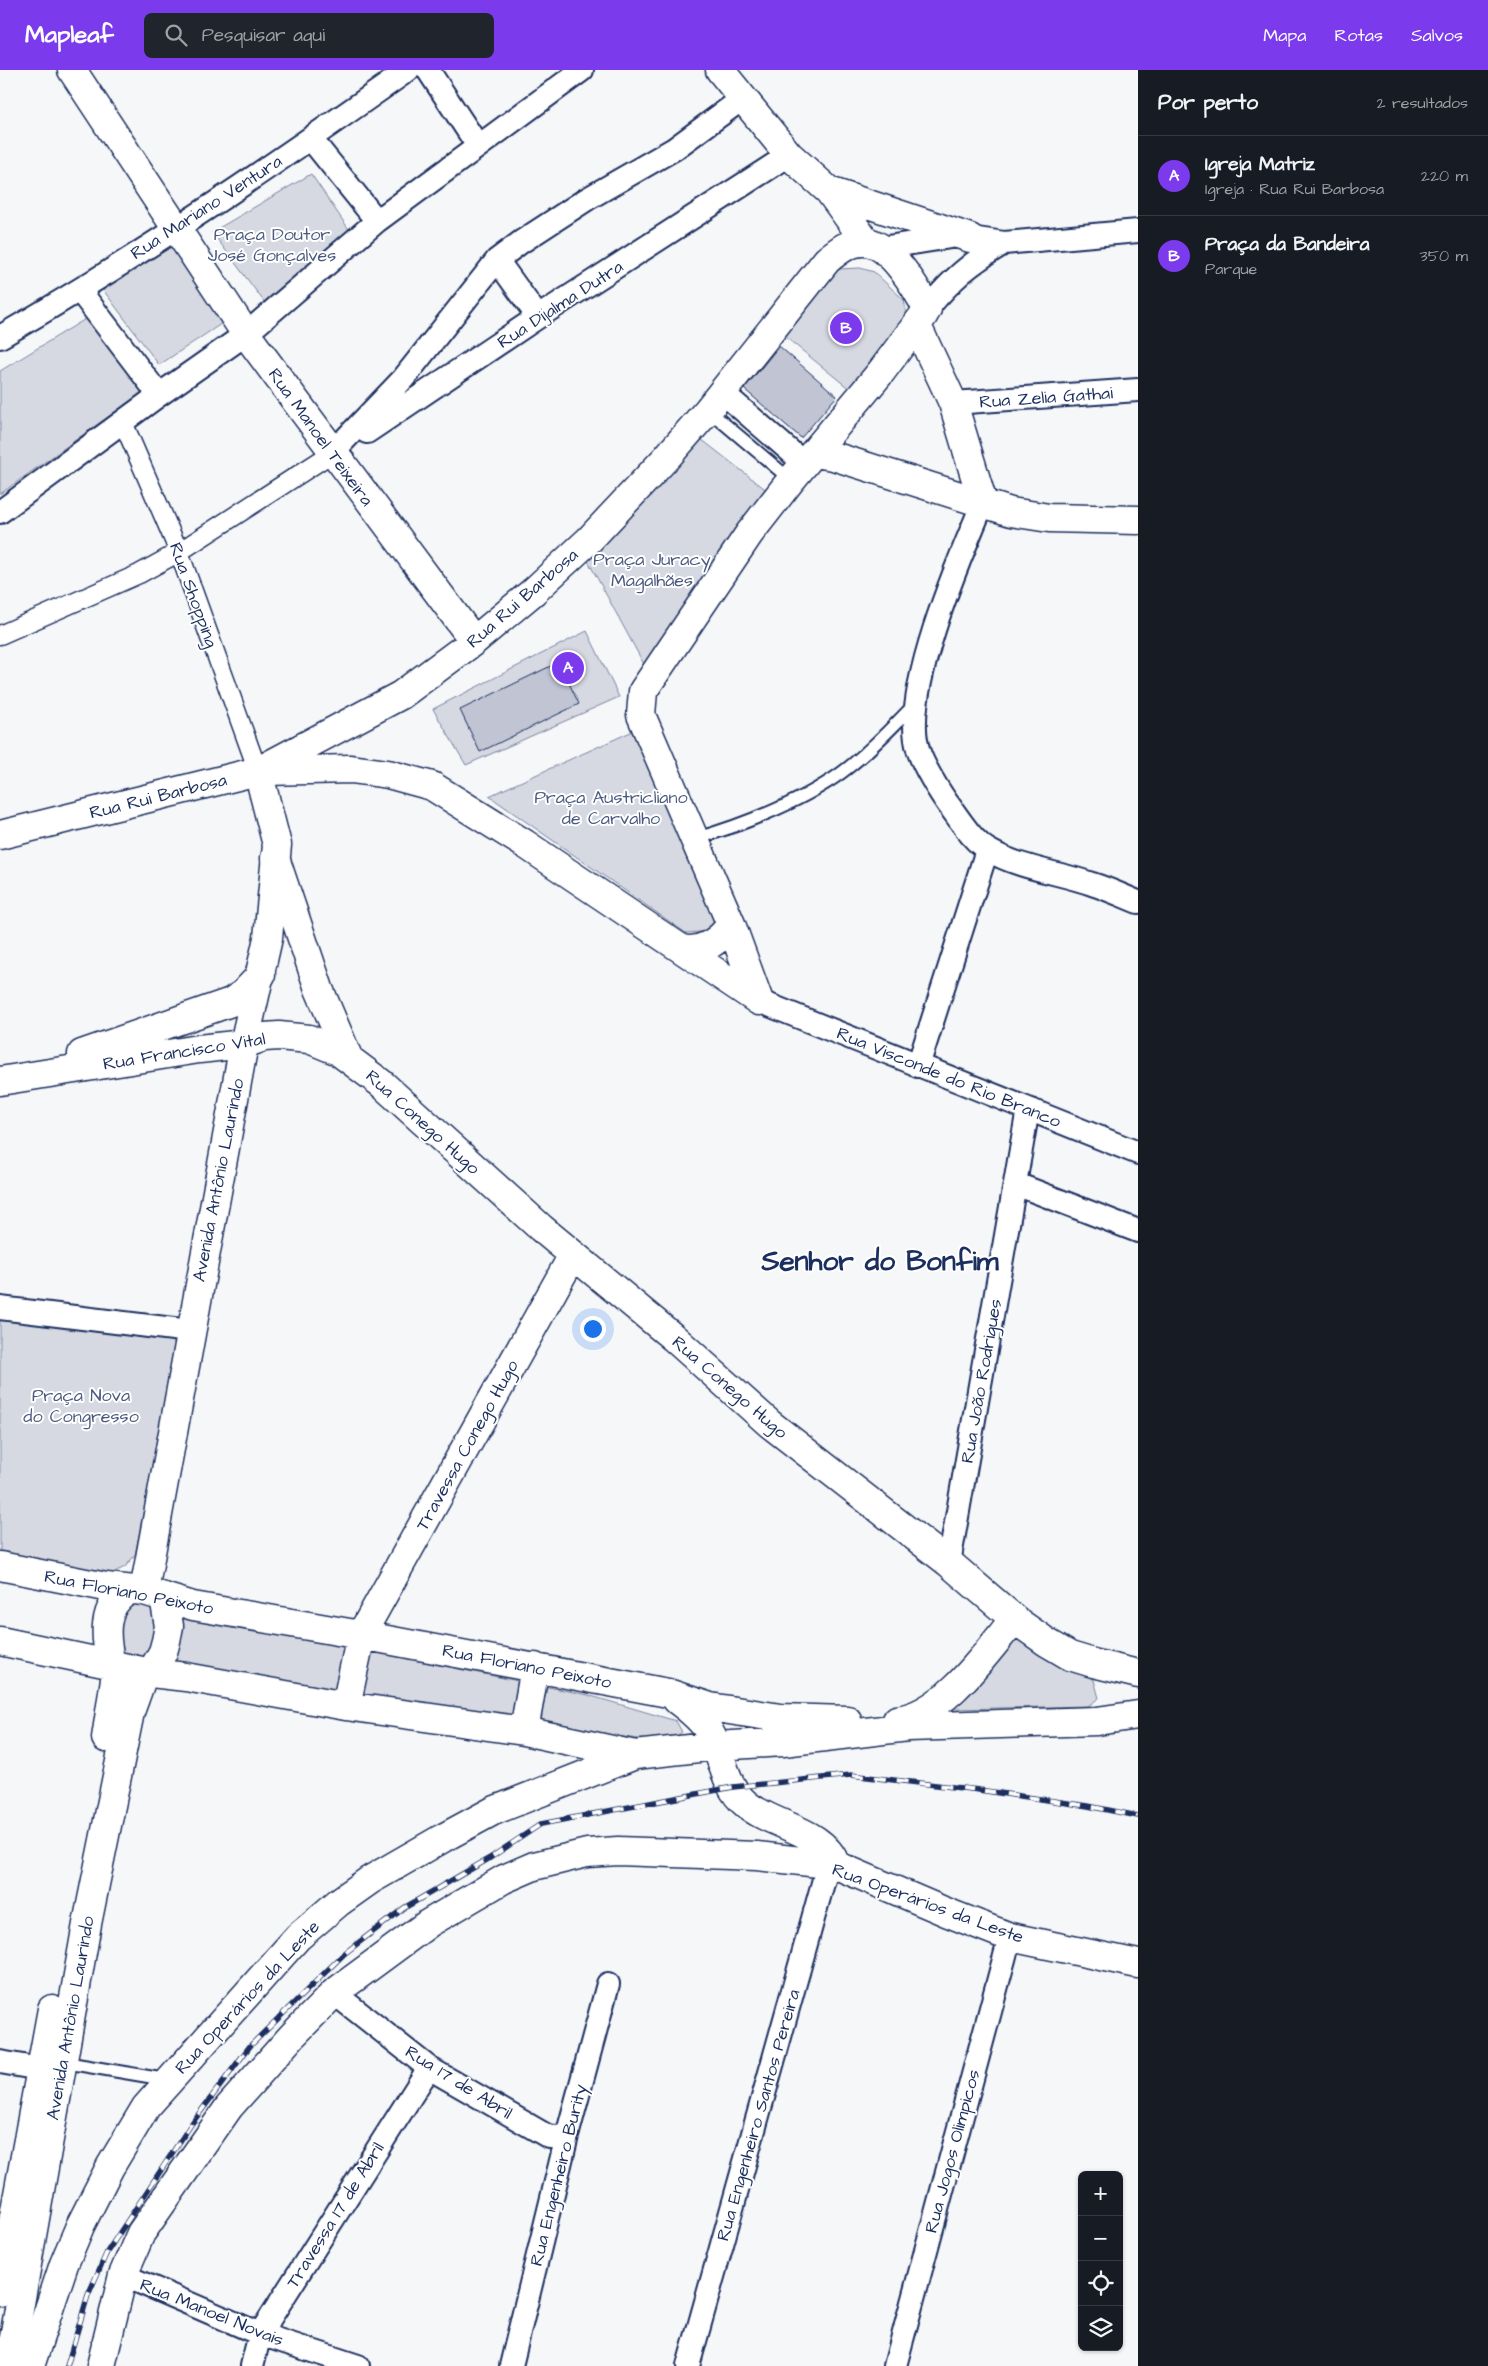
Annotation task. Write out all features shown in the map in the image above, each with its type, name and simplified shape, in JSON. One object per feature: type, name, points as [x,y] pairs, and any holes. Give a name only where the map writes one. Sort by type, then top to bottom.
[{"type":"street","name":"Rua Manoel Teixeira","points":[[72,70],[246,334],[332,453],[474,641]]},
{"type":"street","name":"Rua Mariano Ventura","points":[[0,337],[80,291],[310,139],[408,70]]},
{"type":"street","points":[[428,70],[478,146]]},
{"type":"street","points":[[0,512],[159,395],[246,334],[377,221],[582,70]]},
{"type":"street","points":[[720,70],[789,155],[829,192],[874,245],[910,278],[953,403],[983,503],[955,570],[927,656],[916,702],[918,749],[946,801],[968,832],[987,850],[1020,865],[1092,884],[1138,902]]},
{"type":"street","points":[[0,636],[139,574],[180,552],[332,453],[403,380],[497,260],[521,242],[588,199],[674,149],[742,98]]},
{"type":"street","points":[[310,139],[377,221]]},
{"type":"street","name":"Rua Dijalma Dutra","points":[[332,453],[351,443],[538,317],[789,155]]},
{"type":"street","points":[[829,192],[970,238]]},
{"type":"street","points":[[874,245],[957,236],[1004,243],[1138,231]]},
{"type":"street","points":[[759,1001],[731,924],[641,715],[643,691],[749,534],[946,286],[973,261],[1004,243]]},
{"type":"street","name":"Rua Rui Barbosa","points":[[0,835],[258,771],[401,695],[474,641],[534,591],[589,540],[715,401],[827,260],[843,248],[874,245]]},
{"type":"street","points":[[497,260],[538,317]]},
{"type":"street","points":[[80,291],[159,395]]},
{"type":"street","name":"Rua Zelia Gathai","points":[[953,403],[1138,390]]},
{"type":"street","points":[[715,401],[803,466]]},
{"type":"street","name":"Rua Shopping","points":[[124,422],[180,552],[258,771]]},
{"type":"street","points":[[803,466],[833,456],[1011,512],[1049,518],[1138,520]]},
{"type":"street","points":[[258,771],[351,769],[388,774],[432,786],[525,844],[759,1001]]},
{"type":"street","name":"Avenida Antônio Laurindo","points":[[145,1593],[190,1331],[244,1044],[261,975],[270,922],[277,845],[258,771]]},
{"type":"street","points":[[918,1066],[987,850]]},
{"type":"street","points":[[275,858],[319,989],[348,1056]]},
{"type":"street","points":[[684,950],[697,950],[708,946],[724,935],[731,924]]},
{"type":"street","name":"Rua Francisco Vital","points":[[8,1079],[231,1002],[243,994],[261,975]]},
{"type":"street","name":"Rua Visconde do Rio Branco","points":[[759,1001],[1138,1153]]},
{"type":"street","name":"Rua Francisco Vital","points":[[8,1079],[244,1044],[264,1036],[296,1037],[319,1042],[348,1056]]},
{"type":"street","name":"Rua Conego Hugo","points":[[348,1056],[382,1084],[541,1228],[674,1338],[770,1424],[949,1563],[1018,1622],[1070,1656],[1125,1671]]},
{"type":"street","name":"Rua João Rodrigues","points":[[949,1563],[1028,1109]]},
{"type":"street","points":[[1016,1184],[1138,1231]]},
{"type":"street","name":"Travessa Conego Hugo","points":[[346,1706],[361,1635],[574,1255]]},
{"type":"street","points":[[0,1308],[190,1331]]},
{"type":"street","name":"Rua Floriano Peixoto","points":[[0,1566],[145,1593],[193,1606],[535,1667],[668,1693],[710,1707],[780,1718],[873,1721],[910,1718],[934,1706],[983,1657],[1011,1623],[1018,1622]]},
{"type":"street","points":[[114,1665],[106,1630],[107,1619],[120,1595],[145,1593],[168,1626],[163,1652],[147,1673]]},
{"type":"street","points":[[0,1641],[147,1673],[186,1677],[346,1706],[524,1731],[635,1755],[716,1746],[783,1742],[908,1727],[1097,1721],[1138,1715]]},
{"type":"street","name":"Avenida Antônio Laurindo","points":[[9,2366],[51,2066],[111,1713],[114,1665]]},
{"type":"street","points":[[524,1731],[535,1667]]},
{"type":"street","points":[[1125,1671],[1124,1679],[1138,1700]]},
{"type":"street","name":"Avenida Antônio Laurindo","points":[[0,2292],[51,2066],[87,1924],[130,1712],[147,1673]]},
{"type":"street","points":[[668,1693],[707,1727],[724,1770],[746,1804],[818,1842],[833,1856],[832,1865]]},
{"type":"street","name":"Rua Operários da Leste","points":[[30,2366],[64,2264],[80,2226],[115,2158],[146,2108],[298,1937],[338,1902],[400,1862],[493,1811],[635,1755]]},
{"type":"street","name":"Rua Operários da Leste","points":[[101,2366],[123,2276],[141,2233],[229,2107],[292,2036],[334,1993],[429,1923],[504,1879],[534,1866],[587,1853],[618,1851],[757,1856],[832,1865],[1010,1937],[1138,1964]]},
{"type":"street","name":"Rua Engenheiro Santos Pereira","points":[[688,2366],[832,1865]]},
{"type":"street","name":"Rua Jogos Olimpicos","points":[[894,2366],[1010,1937]]},
{"type":"street","name":"Rua Engenheiro Burity","points":[[512,2366],[567,2136],[608,1984]]},
{"type":"street","name":"Rua 17 de Abril","points":[[334,1993],[429,2068],[548,2137],[567,2136]]},
{"type":"street","points":[[0,2062],[51,2066]]},
{"type":"street","name":"Travessa 17 de Abril","points":[[252,2366],[260,2334],[429,2068]]},
{"type":"street","name":"Rua Manoel Novais","points":[[123,2276],[260,2334],[358,2366]]},
{"type":"lane","points":[[694,839],[727,830],[817,789],[849,767],[916,702]]},
{"type":"lane","points":[[51,2066],[157,2078],[166,2084]]},
{"type":"green space","name":"Praça Doutor José Gonçalves","points":[[311,174],[350,231],[265,303],[212,232]]},
{"type":"green space","name":"Praça Doutor José Gonçalves","points":[[175,245],[233,316],[159,365],[101,287]]},
{"type":"green space","points":[[860,268],[874,272],[904,300],[908,321],[852,391],[783,335],[838,269]]},
{"type":"green space","points":[[92,315],[147,389],[0,494],[0,371]]},
{"type":"green space","name":"Praça Juracy Magalhães","points":[[701,439],[769,492],[647,670],[588,561]]},
{"type":"green space","name":"Praça Austricliano de Carvalho","points":[[587,631],[619,697],[466,765],[433,709]]},
{"type":"green space","name":"Praça Austricliano de Carvalho","points":[[644,726],[722,917],[714,931],[686,933],[489,796]]},
{"type":"green space","name":"Praça Nova do Congresso","points":[[0,1314],[178,1335],[135,1555],[125,1567],[102,1578],[0,1558]]},
{"type":"green space","points":[[125,1602],[588,1695],[676,1721],[682,1732],[668,1743],[460,1715],[117,1659]]},
{"type":"green space","points":[[1024,1631],[1094,1680],[1099,1698],[1088,1706],[952,1709]]},
{"type":"building","points":[[779,346],[837,396],[801,438],[744,389]]},
{"type":"building","points":[[559,662],[579,704],[480,752],[460,710]]},
{"type":"railway","points":[[67,2366],[88,2295],[107,2252],[192,2123],[250,2046],[345,1953],[404,1908],[490,1858],[541,1824],[733,1787],[851,1775],[979,1790],[1088,1806],[1138,1816]]},
{"type":"place","name":"Praça da Bandeira","points":[[846,328]]},
{"type":"place","name":"Igreja Matriz","points":[[568,668]]},
{"type":"district","name":"Senhor do Bonfim","points":[[880,1260]]}]
